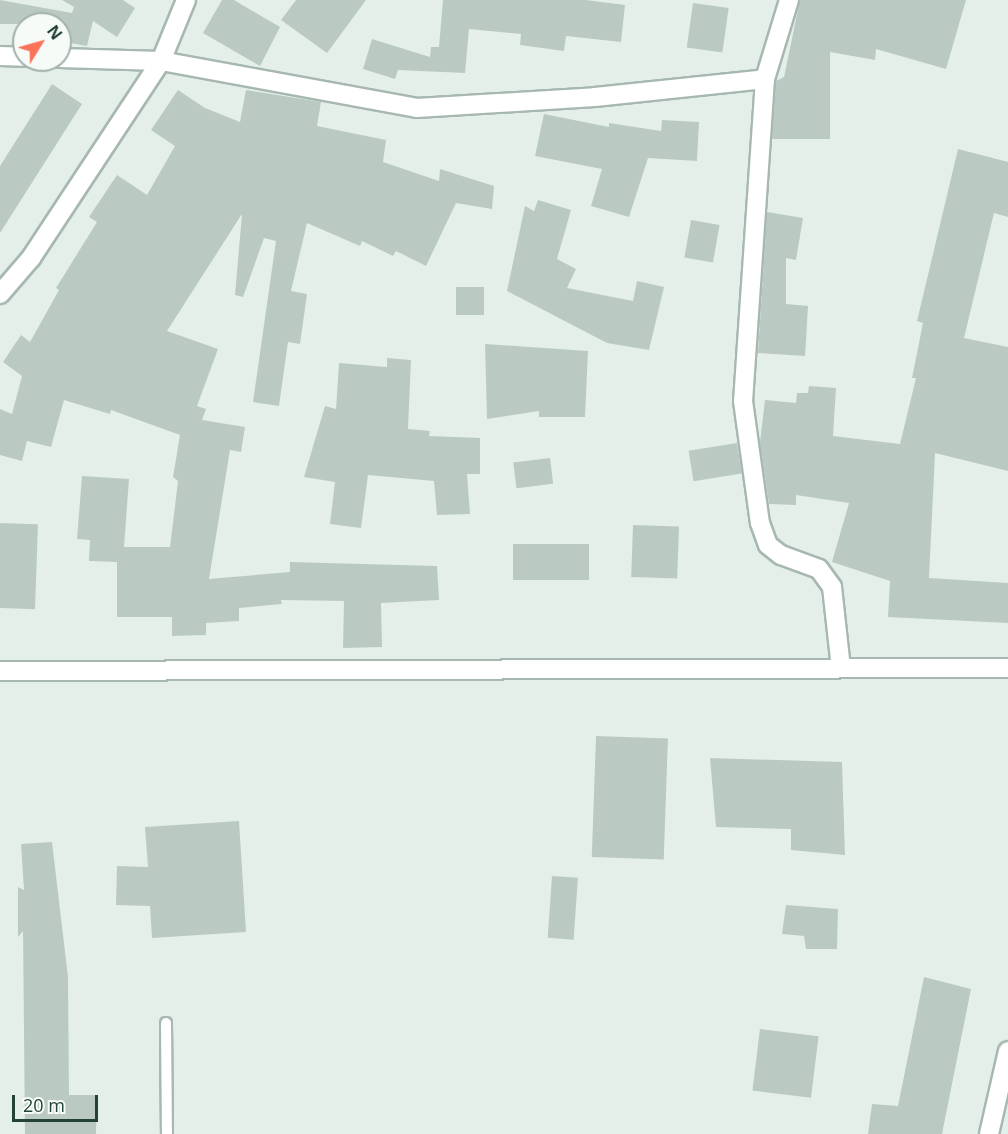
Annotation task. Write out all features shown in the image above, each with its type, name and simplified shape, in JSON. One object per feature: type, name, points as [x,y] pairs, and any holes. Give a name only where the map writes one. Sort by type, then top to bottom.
[{"type":"street","points":[[0,294],[31,258],[162,61],[186,0]]},
{"type":"street","points":[[789,0],[765,79],[743,401],[760,523],[768,545],[781,555],[819,569],[832,587],[840,668]]},
{"type":"street","points":[[72,58],[162,61],[417,108],[595,98],[765,79]]},
{"type":"street","points":[[0,671],[1008,668]]},
{"type":"street","points":[[989,1134],[1008,1051]]},
{"type":"lane","points":[[166,1023],[167,1134]]},
{"type":"building","points":[[0,0],[66,12],[12,12],[12,24],[0,24]]},
{"type":"building","points":[[62,0],[123,0],[135,8],[117,37],[93,21],[87,46],[72,43],[74,7]]},
{"type":"building","points":[[222,0],[234,0],[280,27],[260,66],[203,33]]},
{"type":"building","points":[[296,0],[366,0],[327,53],[281,20]]},
{"type":"building","points":[[443,0],[586,0],[625,5],[621,42],[566,36],[564,51],[520,45],[521,34],[469,29],[465,73],[398,70],[395,79],[363,69],[372,39],[430,57],[431,47],[439,47]]},
{"type":"building","points":[[800,0],[966,0],[946,69],[876,49],[875,60],[830,52],[830,139],[772,139],[776,81],[784,77]]},
{"type":"building","points":[[693,3],[729,8],[722,53],[687,48]]},
{"type":"building","points":[[52,84],[82,104],[0,233],[0,166]]},
{"type":"building","points":[[178,90],[205,108],[240,122],[246,90],[321,102],[317,126],[386,140],[383,162],[439,181],[440,169],[494,186],[492,209],[456,203],[426,266],[396,251],[393,256],[362,241],[360,246],[307,223],[291,291],[307,294],[300,344],[288,342],[279,406],[253,402],[276,241],[264,238],[243,297],[235,295],[242,214],[167,331],[218,349],[197,406],[206,409],[202,420],[245,427],[241,452],[230,450],[209,579],[290,572],[290,562],[437,566],[439,600],[381,603],[382,647],[343,648],[344,601],[281,600],[282,604],[239,608],[239,621],[206,623],[206,635],[172,636],[172,617],[117,617],[117,562],[89,561],[90,540],[77,539],[82,476],[129,479],[124,547],[170,547],[178,481],[173,477],[180,435],[111,410],[110,414],[64,400],[51,447],[27,441],[22,461],[0,455],[0,409],[12,414],[22,376],[3,362],[21,335],[30,342],[59,290],[56,288],[97,222],[89,217],[117,175],[147,195],[175,146],[151,130]]},
{"type":"building","points":[[544,114],[609,127],[609,123],[661,131],[662,120],[699,122],[697,161],[648,158],[629,217],[591,206],[602,169],[535,156]]},
{"type":"building","points":[[958,149],[1008,162],[1008,217],[994,213],[964,338],[1008,347],[1008,471],[935,453],[929,578],[1008,583],[1008,623],[888,617],[890,581],[832,562],[849,503],[796,495],[796,505],[769,504],[760,442],[765,400],[796,403],[797,393],[808,393],[809,386],[836,388],[833,436],[900,444],[916,378],[912,378],[923,323],[917,321]]},
{"type":"building","points":[[538,200],[571,210],[557,259],[576,269],[567,288],[633,301],[637,281],[664,287],[649,350],[607,343],[507,291],[525,206],[534,211]]},
{"type":"building","points":[[767,212],[803,218],[796,260],[786,258],[786,304],[808,306],[805,356],[758,353]]},
{"type":"building","points":[[691,220],[720,225],[713,262],[684,257]]},
{"type":"building","points":[[456,287],[484,287],[484,315],[456,315]]},
{"type":"building","points":[[485,344],[588,351],[585,417],[539,417],[539,411],[487,419]]},
{"type":"building","points":[[387,358],[411,360],[408,429],[430,431],[429,436],[480,438],[480,474],[467,474],[470,514],[437,515],[434,481],[368,475],[361,528],[330,524],[335,482],[304,477],[325,406],[336,409],[339,363],[387,367]]},
{"type":"building","points":[[737,443],[742,474],[693,481],[689,451]]},
{"type":"building","points":[[550,458],[553,484],[516,488],[513,463]]},
{"type":"building","points":[[0,523],[38,524],[35,609],[0,608]]},
{"type":"building","points":[[633,525],[679,527],[677,579],[631,577]]},
{"type":"building","points":[[513,544],[589,544],[589,580],[513,580]]},
{"type":"building","points":[[596,736],[668,739],[664,859],[592,857]]},
{"type":"building","points":[[710,758],[842,762],[845,855],[791,850],[791,829],[716,827]]},
{"type":"building","points":[[239,821],[246,932],[152,938],[150,906],[116,905],[117,866],[148,867],[145,827]]},
{"type":"building","points":[[52,842],[68,977],[69,1095],[97,1095],[96,1134],[25,1134],[23,931],[18,937],[18,887],[24,890],[21,844]]},
{"type":"building","points":[[552,876],[578,878],[574,940],[548,938]]},
{"type":"building","points":[[786,905],[838,909],[837,949],[806,949],[804,936],[782,934]]},
{"type":"building","points":[[924,977],[971,989],[942,1134],[868,1134],[872,1104],[898,1106]]},
{"type":"building","points":[[760,1029],[819,1036],[811,1098],[752,1091]]}]
